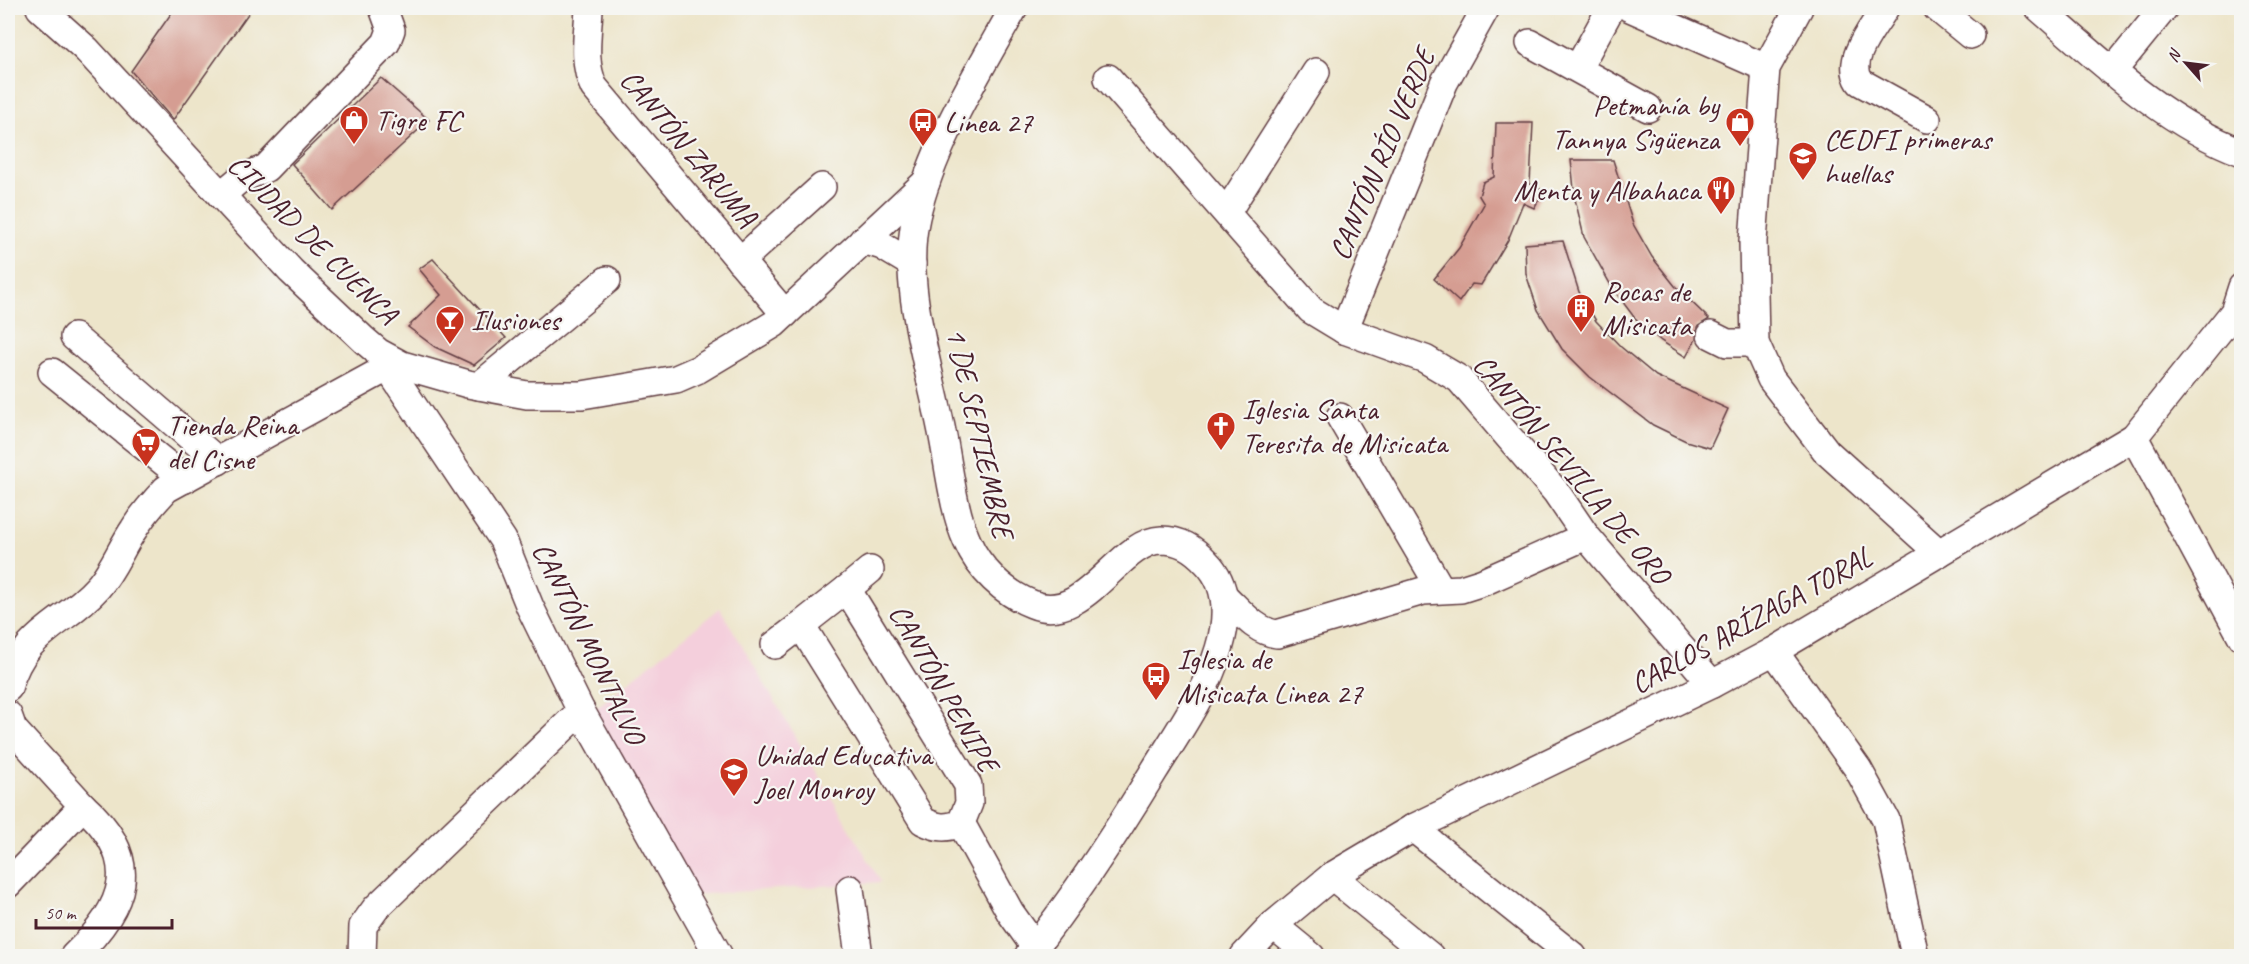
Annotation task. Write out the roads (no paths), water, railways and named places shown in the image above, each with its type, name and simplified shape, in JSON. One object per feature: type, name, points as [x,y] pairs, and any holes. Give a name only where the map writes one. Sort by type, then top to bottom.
[{"type":"street","name":"CIUDAD DE CUENCA","points":[[40,8],[86,49],[291,271],[382,360],[430,375],[480,386],[527,395],[582,395],[676,379],[699,369],[774,324],[927,182]]},
{"type":"street","points":[[221,195],[240,179],[266,168],[386,43],[391,30],[383,8]]},
{"type":"street","name":"CANTÓN ZARUMA","points":[[589,8],[586,60],[594,87],[785,314]]},
{"type":"street","name":"1 DE SEPTIEMBRE","points":[[1014,8],[965,97],[927,182],[916,218],[912,264],[914,293],[966,540],[991,578],[1032,604],[1051,609],[1072,603],[1135,552],[1154,540],[1174,540],[1193,549],[1210,566],[1225,597]]},
{"type":"street","name":"CANTÓN RÍO VERDE","points":[[1344,330],[1444,83],[1486,8]]},
{"type":"street","points":[[1578,68],[1611,8]]},
{"type":"street","points":[[1630,8],[1766,68]]},
{"type":"street","points":[[1799,8],[1766,68],[1753,241],[1755,343],[1771,379],[1827,452],[1939,553]]},
{"type":"street","points":[[1885,8],[1855,60],[1854,73],[1860,82],[1926,119]]},
{"type":"street","points":[[1937,8],[1970,35]]},
{"type":"street","points":[[2039,8],[2112,72],[2182,122],[2241,152]]},
{"type":"street","points":[[2112,72],[2164,8]]},
{"type":"street","points":[[1530,43],[1648,108]]},
{"type":"street","points":[[1227,212],[1316,72]]},
{"type":"street","name":"CANTÓN SEVILLA DE ORO","points":[[1108,78],[1311,310],[1344,330],[1425,359],[1459,379],[1556,492],[1586,536],[1712,684]]},
{"type":"street","points":[[740,261],[822,187]]},
{"type":"street","points":[[863,240],[882,246],[912,264]]},
{"type":"street","points":[[480,386],[607,280]]},
{"type":"street","name":"CARLOS ARÍZAGA TORAL","points":[[1244,957],[1273,925],[1332,876],[1413,828],[1712,684],[1774,651],[2134,437],[2239,304]]},
{"type":"street","points":[[1711,335],[1727,343],[1755,343]]},
{"type":"street","points":[[80,336],[223,459]]},
{"type":"street","points":[[10,673],[40,632],[97,589],[114,566],[147,508],[166,489],[223,459],[382,360]]},
{"type":"street","name":"CANTÓN MONTALVO","points":[[382,360],[503,540],[530,607],[581,711],[719,957]]},
{"type":"street","points":[[52,372],[185,478]]},
{"type":"street","points":[[1340,417],[1441,589]]},
{"type":"street","points":[[2134,437],[2241,637]]},
{"type":"street","points":[[1225,597],[1254,625],[1265,632],[1277,634],[1423,591],[1461,589],[1483,582],[1586,536]]},
{"type":"street","name":"CANTÓN PENIPE","points":[[775,645],[870,570]]},
{"type":"street","name":"CANTÓN PENIPE","points":[[847,589],[968,785],[969,803],[961,823]]},
{"type":"street","points":[[801,625],[923,821],[935,827],[949,828],[961,823],[1031,952],[1107,848],[1203,690],[1220,647],[1225,597]]},
{"type":"street","points":[[1774,651],[1858,769],[1886,820],[1915,957]]},
{"type":"street","points":[[362,957],[363,926],[376,908],[581,711]]},
{"type":"street","points":[[8,715],[13,729],[111,840],[122,868],[122,889],[114,909],[93,938],[74,957]]},
{"type":"street","points":[[8,884],[83,806]]},
{"type":"street","points":[[1413,828],[1573,957]]},
{"type":"street","points":[[1332,876],[1430,957]]},
{"type":"street","points":[[850,889],[859,957]]},
{"type":"street","points":[[1273,925],[1311,957]]},
{"type":"place","name":"Tigre FC","points":[[354,146]]},
{"type":"place","name":"Linea 27","points":[[923,148]]},
{"type":"place","name":"Petmanía by Tannya Sigüenza","points":[[1740,148]]},
{"type":"place","name":"CEDFI primeras huellas","points":[[1803,182]]},
{"type":"place","name":"Menta y Albahaca","points":[[1721,216]]},
{"type":"place","name":"Rocas de Misicata","points":[[1581,334]]},
{"type":"place","name":"Ilusiones","points":[[450,346]]},
{"type":"place","name":"Iglesia Santa Teresita de Misicata","points":[[1221,452]]},
{"type":"place","name":"Tienda Reina del Cisne","points":[[146,468]]},
{"type":"place","name":"Iglesia de Misicata Linea 27","points":[[1156,702]]},
{"type":"place","name":"Unidad Educativa Joel Monroy","points":[[734,798]]}]
